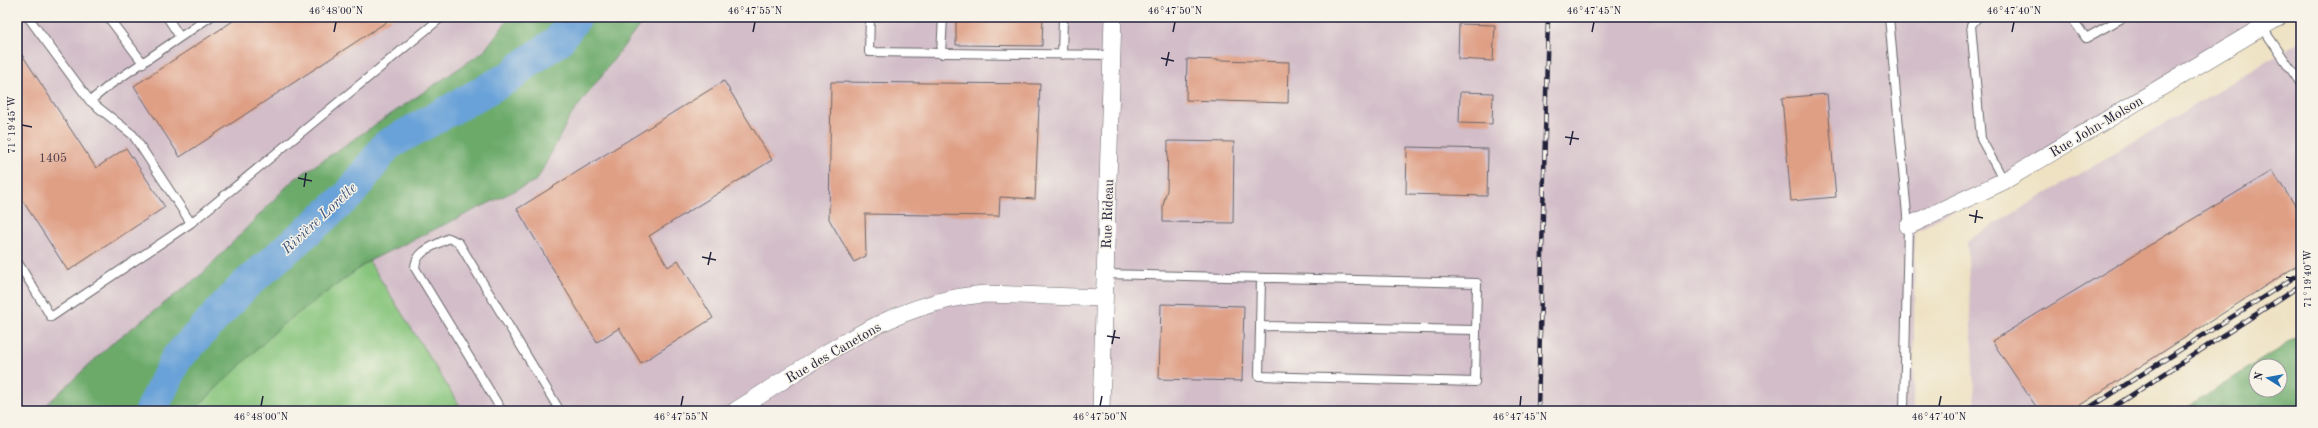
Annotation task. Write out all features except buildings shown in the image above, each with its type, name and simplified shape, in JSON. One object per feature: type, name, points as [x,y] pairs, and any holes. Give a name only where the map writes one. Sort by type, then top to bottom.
[{"type":"street","name":"Rue Rideau","points":[[1101,411],[1113,17]]},
{"type":"street","name":"Rue John-Molson","points":[[1908,226],[2004,181],[2279,17]]},
{"type":"street","name":"Rue des Canetons","points":[[734,411],[865,330],[918,307],[968,295],[986,294],[1104,298]]},
{"type":"lane","points":[[28,17],[90,101],[133,135],[191,223]]},
{"type":"lane","points":[[108,17],[143,63]]},
{"type":"lane","points":[[167,17],[180,36]]},
{"type":"lane","points":[[90,101],[180,36],[210,17]]},
{"type":"lane","points":[[17,261],[51,317],[191,223],[442,17]]},
{"type":"lane","points":[[870,17],[869,52],[1112,55]]},
{"type":"lane","points":[[941,54],[943,17]]},
{"type":"lane","points":[[1062,55],[1063,17]]},
{"type":"lane","points":[[1889,17],[1908,226],[1904,411]]},
{"type":"lane","points":[[1978,17],[1971,24],[1981,139],[2004,181]]},
{"type":"lane","points":[[2071,17],[2086,38],[2124,17]]},
{"type":"lane","points":[[2262,27],[2301,83]]},
{"type":"lane","points":[[502,411],[416,268],[415,260],[419,255],[449,238],[459,243],[560,411]]},
{"type":"lane","points":[[1105,274],[1477,283],[1475,330],[1476,382],[1259,376],[1261,278]]},
{"type":"lane","points":[[1261,326],[1475,330]]},
{"type":"shaded area","points":[[17,17],[2286,17],[1915,232],[1913,411],[17,411]]},
{"type":"shaded area","points":[[2301,41],[2301,263],[2071,411],[1975,411],[1967,241]]},
{"type":"green space","points":[[510,17],[646,17],[570,117],[537,180],[369,261],[282,325],[193,411],[40,411],[110,345],[202,274],[292,181],[483,52]]},
{"type":"green space","points":[[369,261],[463,411],[193,411],[282,325]]},
{"type":"green space","points":[[2301,334],[2301,411],[2182,411],[2248,368],[2248,398],[2288,398],[2288,358],[2264,358]]},
{"type":"waterway","name":"Rivière Lorette","points":[[151,411],[176,359],[244,286],[349,195],[387,145],[513,75],[521,67],[558,41],[576,17]]},
{"type":"railway","points":[[1538,411],[1548,17]]},
{"type":"railway","points":[[2084,411],[2301,273]]},
{"type":"railway","points":[[2107,411],[2301,285]]}]
